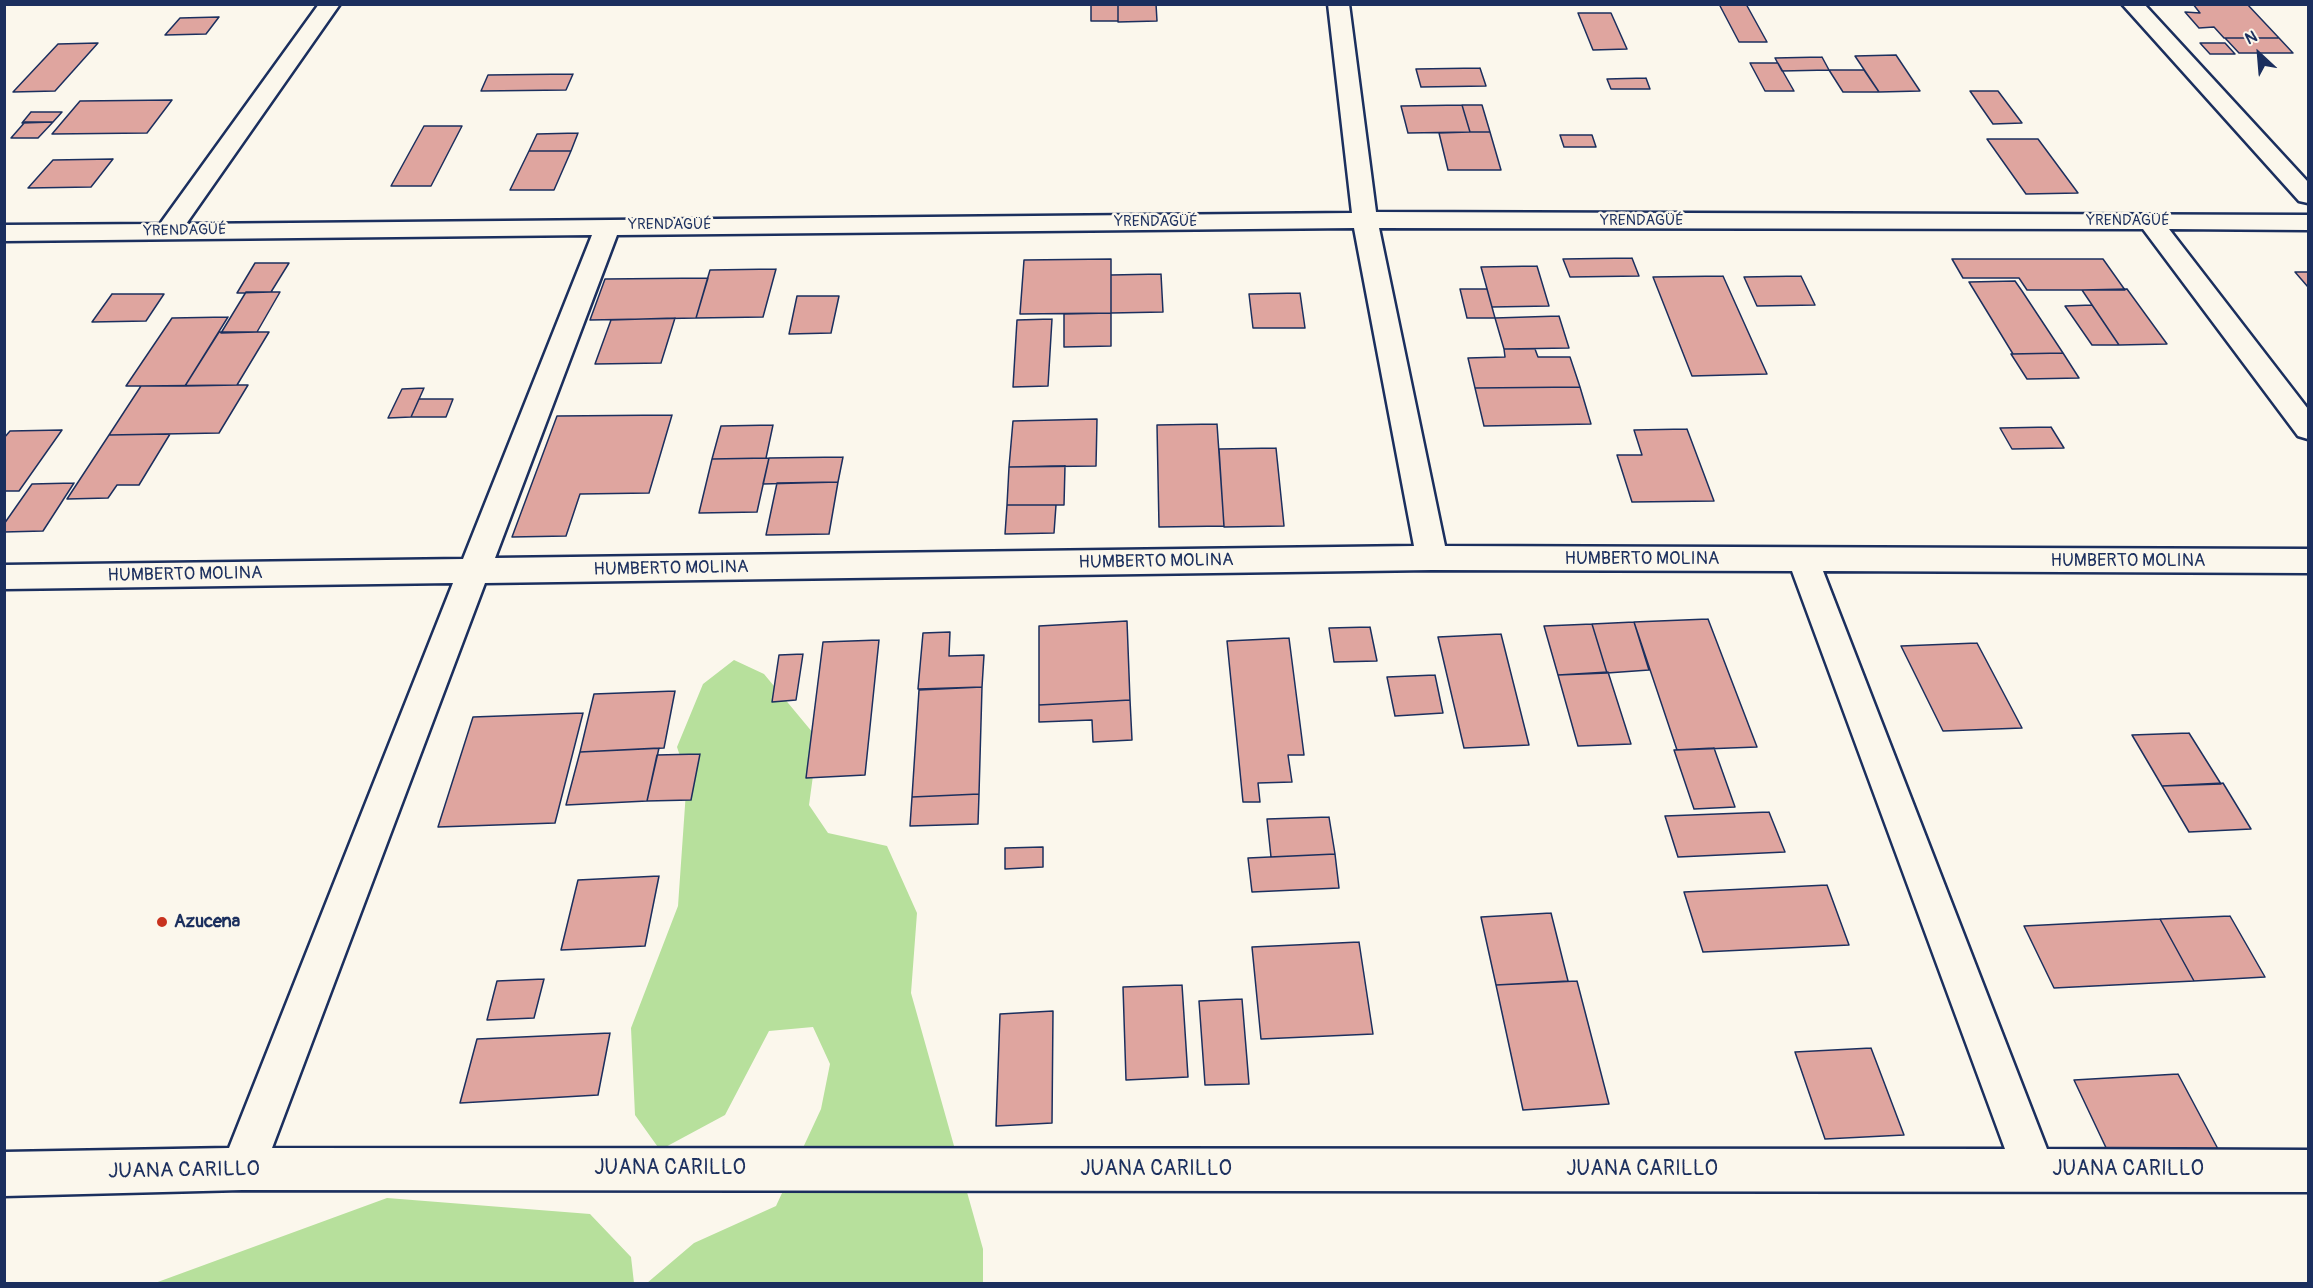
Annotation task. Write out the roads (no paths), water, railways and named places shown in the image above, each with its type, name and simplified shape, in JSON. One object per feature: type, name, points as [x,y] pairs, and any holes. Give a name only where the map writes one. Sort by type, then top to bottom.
[{"type":"street","points":[[168,231],[330,4]]},
{"type":"street","points":[[1338,4],[1365,220],[1432,558]]},
{"type":"street","points":[[2132,4],[2308,196]]},
{"type":"street","name":"YRENDAGÜÉ","points":[[4,233],[1365,220],[2308,222]]},
{"type":"street","points":[[2150,221],[2308,429]]},
{"type":"street","points":[[242,1169],[608,226]]},
{"type":"street","name":"HUMBERTO MOLINA","points":[[4,578],[1432,558],[2308,561]]},
{"type":"street","points":[[1803,560],[2034,1170]]},
{"type":"street","name":"JUANA CARILLO","points":[[4,1174],[242,1169],[2308,1171]]},
{"type":"place","name":"Azucena","points":[[162,922]]}]
